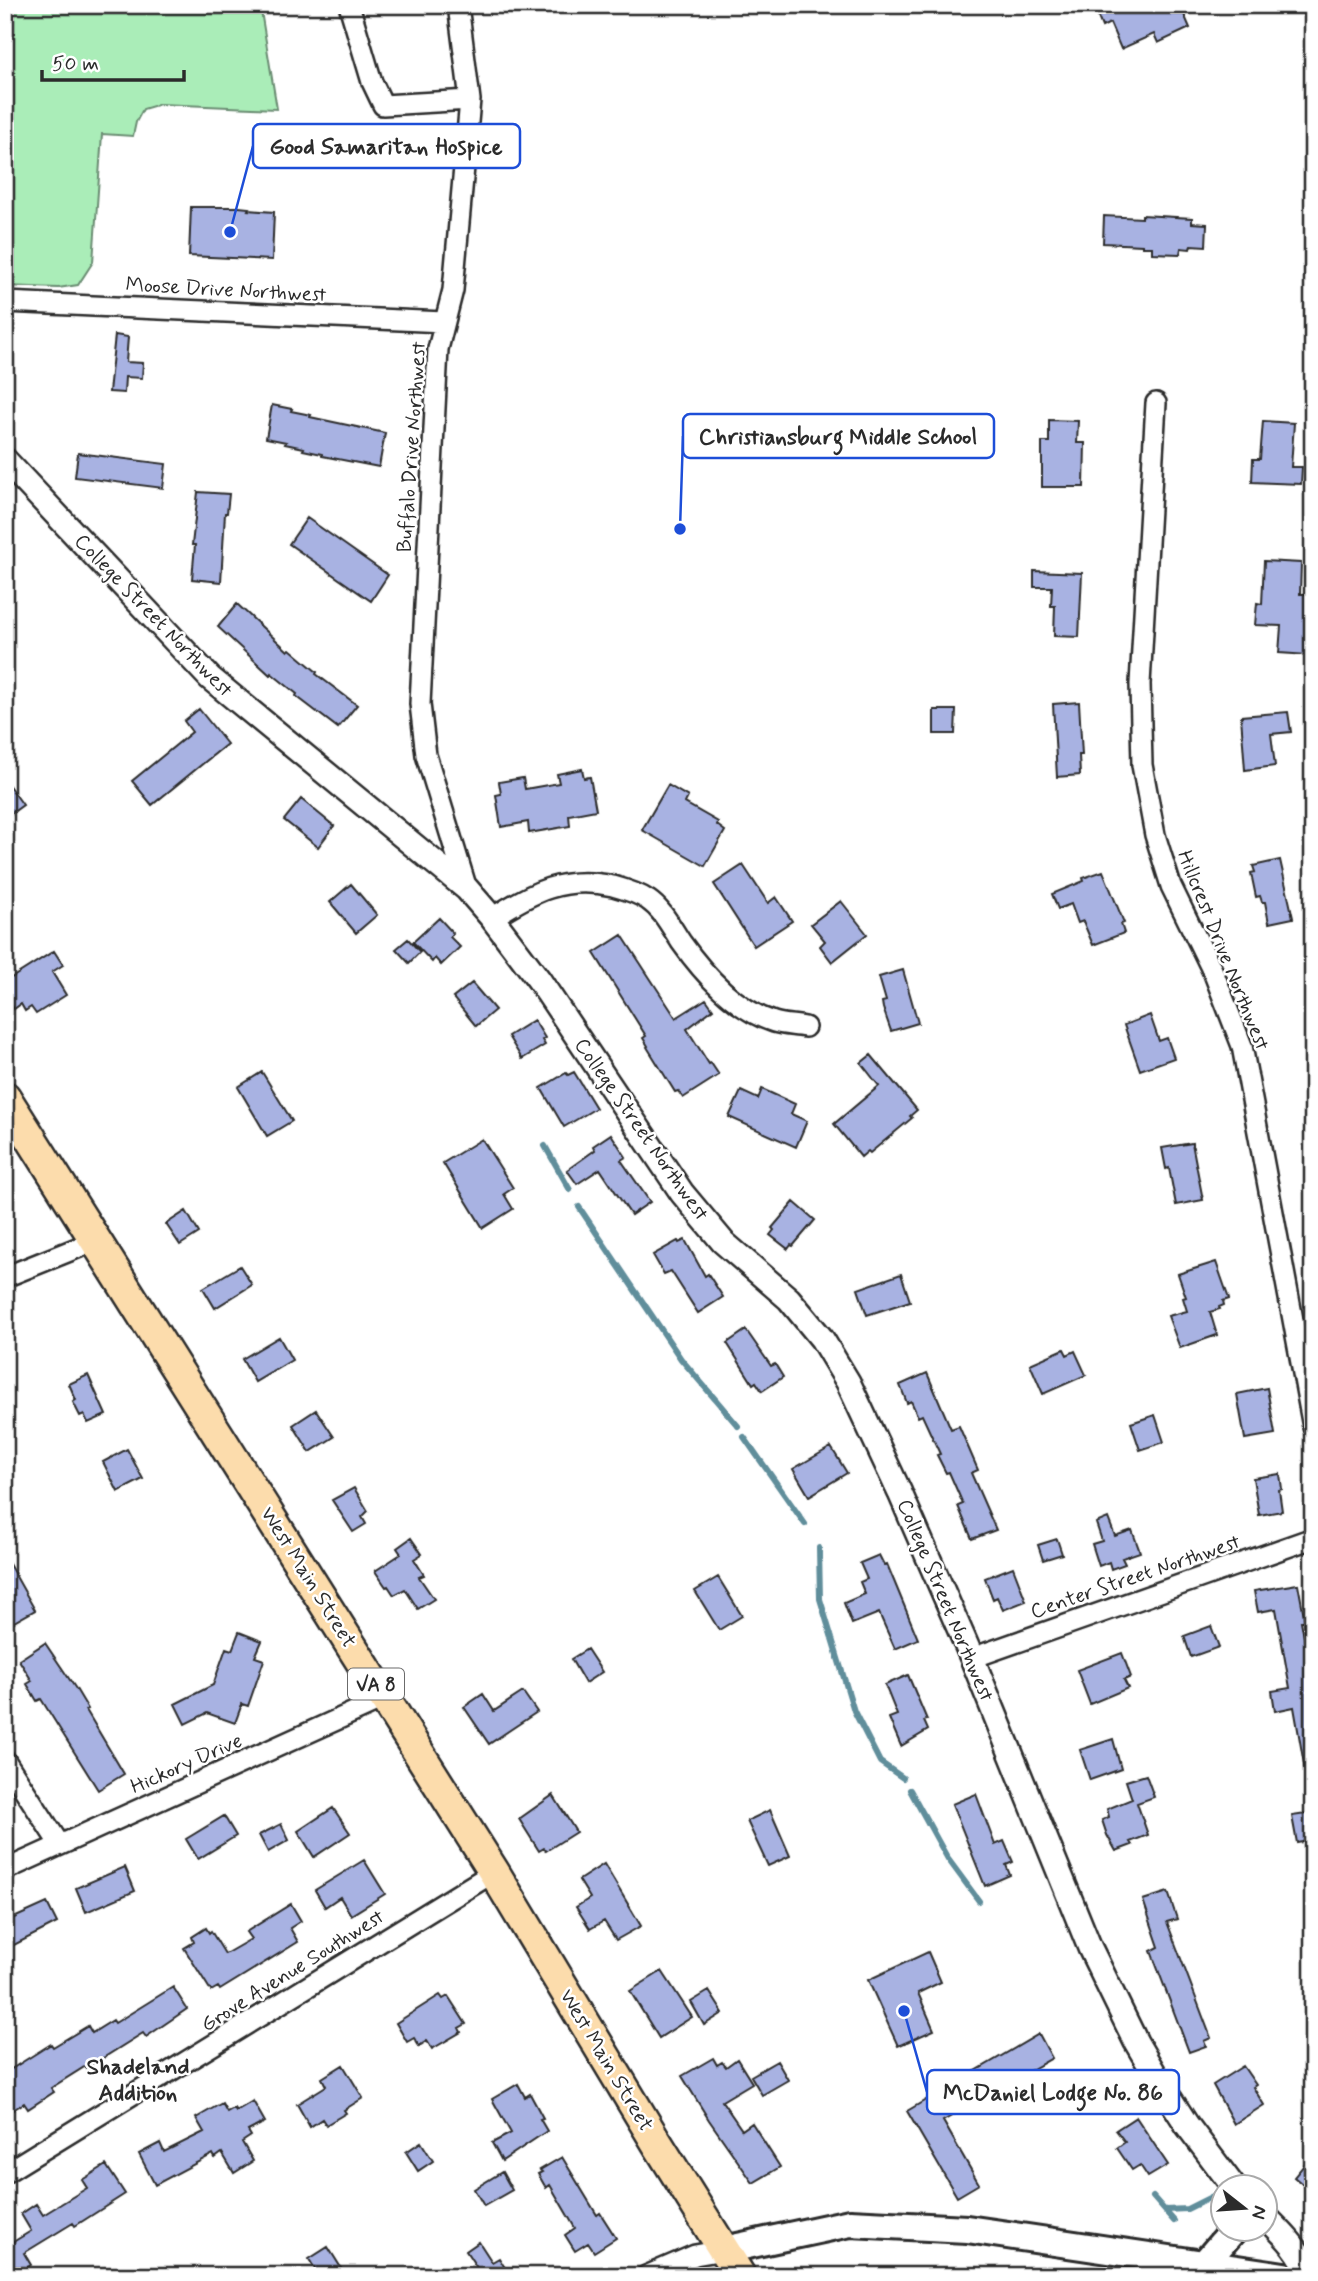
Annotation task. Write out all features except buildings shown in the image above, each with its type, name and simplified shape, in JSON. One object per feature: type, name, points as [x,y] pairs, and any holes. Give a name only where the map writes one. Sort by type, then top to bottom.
[{"type":"main road","name":"West Main Street","points":[[5,1097],[494,1872],[657,2144],[740,2276]]},
{"type":"main road","points":[[723,2250],[850,2223],[967,2229],[1284,2276]]},
{"type":"main road","points":[[1203,2264],[1224,2242]]},
{"type":"street","points":[[349,5],[372,82],[383,105],[470,100]]},
{"type":"street","name":"Buffalo Drive Northwest","points":[[458,5],[470,100],[453,290],[438,349],[420,705],[426,755],[467,889]]},
{"type":"street","name":"Moose Drive Northwest","points":[[5,302],[444,322]]},
{"type":"street","name":"Hillcrest Drive Northwest","points":[[1156,403],[1140,684],[1142,765],[1155,835],[1171,886],[1213,974],[1242,1046],[1313,1427]]},
{"type":"street","name":"College Street Northwest","points":[[5,460],[210,678],[467,889],[539,980],[682,1193],[723,1242],[789,1299],[822,1339],[854,1394],[900,1493],[972,1658],[1080,1924],[1136,2042],[1187,2125],[1222,2172]]},
{"type":"street","points":[[492,918],[520,900],[575,881],[623,889],[648,899],[666,918],[681,942],[704,969],[724,991],[748,1010],[773,1022],[805,1027]]},
{"type":"street","points":[[5,1277],[97,1240]]},
{"type":"street","name":"Center Street Northwest","points":[[972,1658],[1313,1538]]},
{"type":"street","name":"Hickory Drive","points":[[5,1870],[385,1698]]},
{"type":"street","points":[[5,1760],[60,1845]]},
{"type":"street","name":"Grove Avenue Southwest","points":[[5,2173],[494,1872]]},
{"type":"street","points":[[1280,2231],[1304,2259],[1310,2276]]},
{"type":"street","points":[[646,2276],[695,2255],[723,2250]]},
{"type":"green space","points":[[5,5],[260,5],[277,109],[160,104],[143,109],[133,136],[102,134],[93,262],[78,285],[58,288],[5,286]]},
{"type":"waterway","points":[[545,1146],[570,1190]]},
{"type":"waterway","points":[[579,1207],[681,1359],[738,1426]]},
{"type":"waterway","points":[[744,1437],[805,1524]]},
{"type":"waterway","points":[[819,1548],[820,1599],[854,1711],[880,1762],[903,1778]]},
{"type":"waterway","points":[[910,1790],[948,1859],[979,1901]]},
{"type":"waterway","points":[[1153,2197],[1174,2221]]},
{"type":"waterway","points":[[1165,2210],[1187,2209],[1210,2198]]},
{"type":"place","name":"Good Samaritan Hospice","points":[[230,232]]},
{"type":"place","name":"Christiansburg Middle School","points":[[680,529]]},
{"type":"place","name":"McDaniel Lodge No. 86","points":[[904,2011]]},
{"type":"district","name":"Shadeland Addition","points":[[138,2079]]}]
